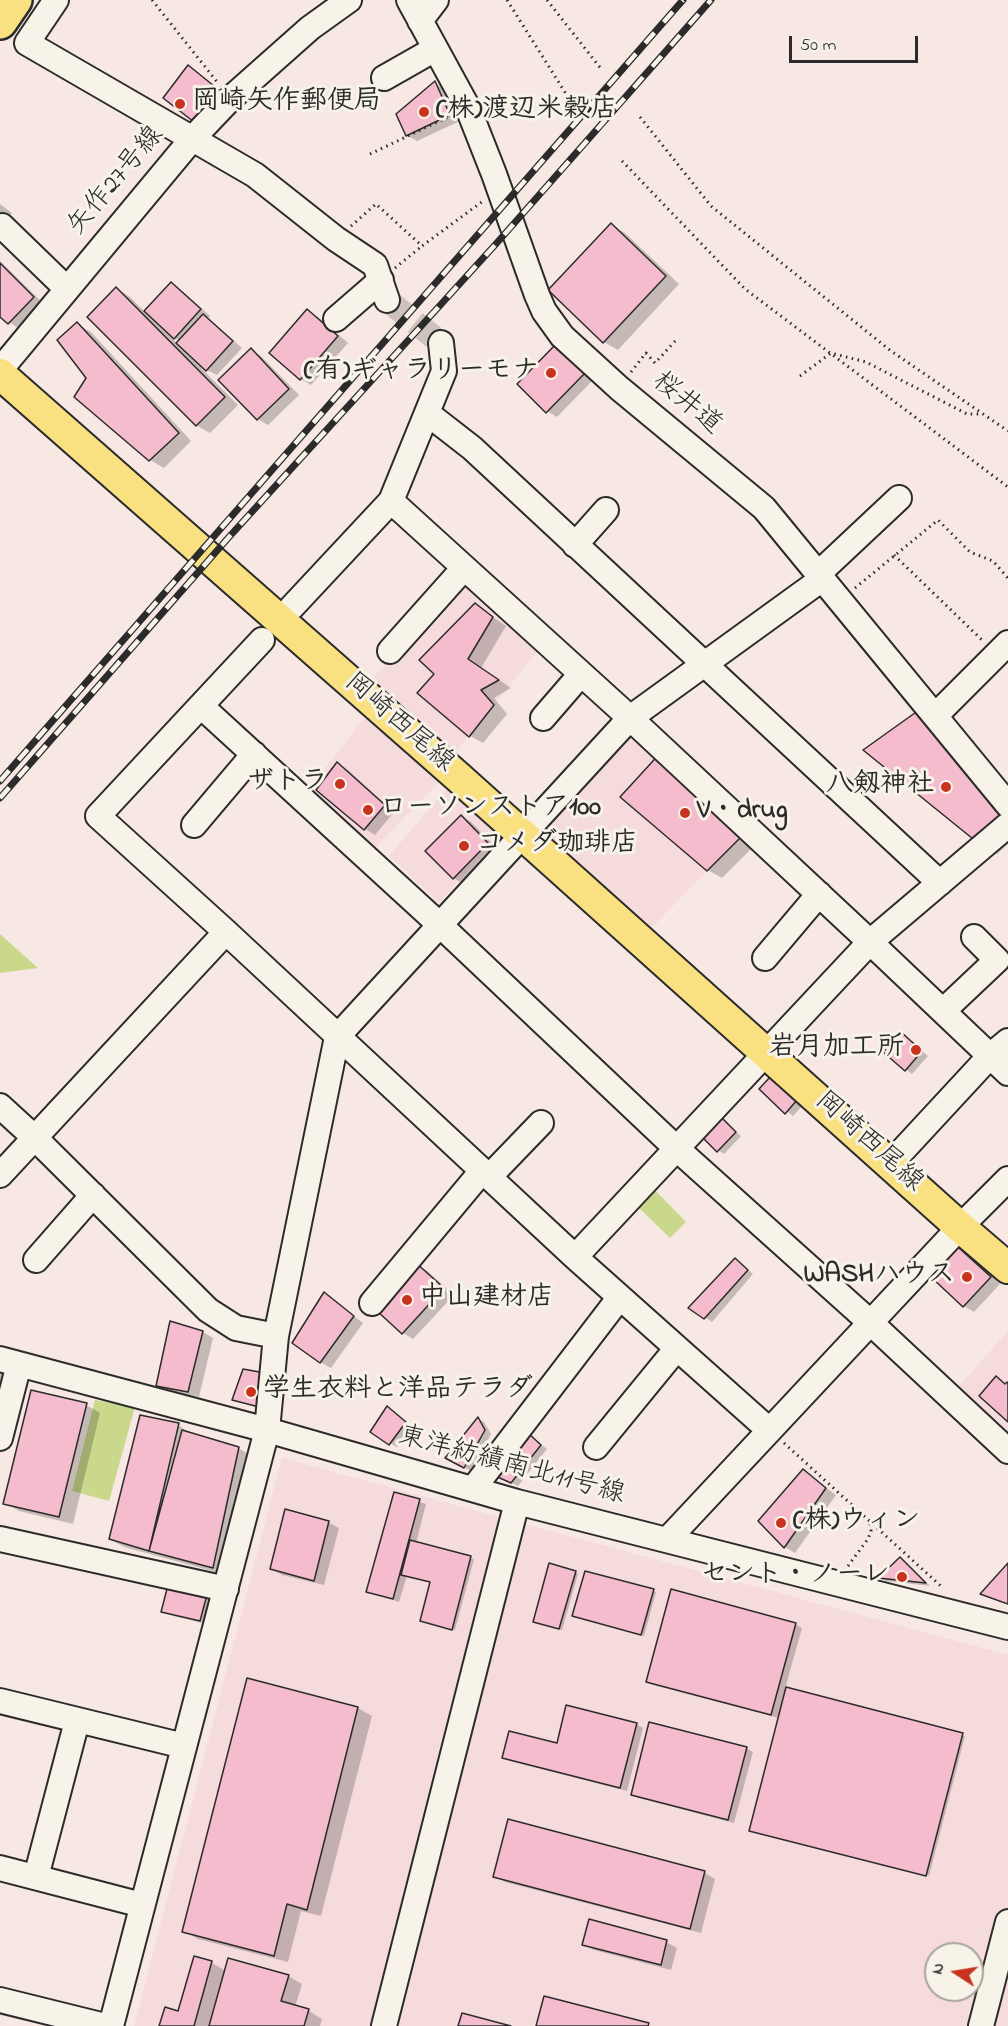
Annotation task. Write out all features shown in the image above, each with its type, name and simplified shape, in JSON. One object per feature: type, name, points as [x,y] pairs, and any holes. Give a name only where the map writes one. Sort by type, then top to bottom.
[{"type":"highway","points":[[0,22],[15,0]]},
{"type":"main road","name":"岡崎西尾線","points":[[0,372],[1008,1268]]},
{"type":"street","points":[[56,0],[27,43],[255,175],[336,239],[375,265],[384,290],[336,319]]},
{"type":"street","name":"矢作27号線","points":[[0,372],[192,139],[230,99],[310,28],[349,0]]},
{"type":"street","name":"桜井道","points":[[409,0],[468,108],[544,311],[562,336],[619,388],[764,508],[1008,805]]},
{"type":"street","points":[[420,21],[436,0]]},
{"type":"street","points":[[384,78],[435,49]]},
{"type":"street","points":[[2,226],[67,289]]},
{"type":"street","points":[[292,607],[391,501],[444,371],[441,343]]},
{"type":"street","points":[[427,413],[472,448],[940,883]]},
{"type":"street","points":[[111,2026],[267,1430],[276,1336],[337,1036],[630,718],[820,576],[899,498]]},
{"type":"street","points":[[391,501],[630,718],[943,1011],[999,1049],[1008,1073]]},
{"type":"street","points":[[575,544],[606,510]]},
{"type":"street","points":[[390,651],[464,568]]},
{"type":"street","points":[[262,640],[98,816],[575,1257],[769,1430]]},
{"type":"street","points":[[935,716],[1002,648]]},
{"type":"street","points":[[543,718],[581,674]]},
{"type":"street","points":[[201,706],[440,925],[676,1148],[872,1324],[1008,1451]]},
{"type":"street","points":[[194,825],[254,754]]},
{"type":"street","points":[[575,1257],[870,942],[1008,825]]},
{"type":"street","points":[[765,958],[819,894]]},
{"type":"street","points":[[0,1175],[226,932]]},
{"type":"street","points":[[943,1011],[997,960],[974,937]]},
{"type":"street","points":[[891,1164],[999,1049]]},
{"type":"street","points":[[0,1106],[208,1310],[236,1328],[276,1336]]},
{"type":"street","points":[[372,1303],[485,1174],[541,1123]]},
{"type":"street","points":[[668,1539],[872,1324],[960,1227],[1008,1179]]},
{"type":"street","points":[[36,1260],[93,1196]]},
{"type":"street","points":[[473,1489],[620,1297]]},
{"type":"street","points":[[596,1447],[678,1348]]},
{"type":"street","points":[[0,1438],[10,1361]]},
{"type":"street","name":"東洋紡績南北11号線","points":[[10,1361],[267,1430],[518,1502],[1008,1627]]},
{"type":"street","points":[[384,2026],[518,1502]]},
{"type":"street","points":[[0,1539],[226,1589]]},
{"type":"street","points":[[0,1701],[184,1746]]},
{"type":"street","points":[[36,1877],[77,1721]]},
{"type":"street","points":[[0,1868],[142,1905]]},
{"type":"street","points":[[981,2026],[1008,1922]]},
{"type":"street","points":[[0,2000],[105,2026]]},
{"type":"path","points":[[152,0],[230,99]]},
{"type":"path","points":[[507,0],[573,105]]},
{"type":"path","points":[[547,0],[602,70]]},
{"type":"path","points":[[370,154],[468,108]]},
{"type":"path","points":[[640,117],[711,206],[891,351],[1008,431]]},
{"type":"path","points":[[622,161],[746,290],[1008,487]]},
{"type":"path","points":[[384,290],[422,246],[498,189]]},
{"type":"path","points":[[336,239],[376,204],[422,246]]},
{"type":"path","points":[[619,388],[646,353],[655,363],[677,339]]},
{"type":"path","points":[[831,353],[866,362],[967,414],[983,414]]},
{"type":"path","points":[[800,376],[831,353]]},
{"type":"path","points":[[840,600],[938,520],[970,552],[993,561],[1008,578]]},
{"type":"path","points":[[894,555],[1002,648]]},
{"type":"path","points":[[769,1430],[944,1588]]},
{"type":"path","points":[[837,1582],[868,1539],[871,1531],[870,1521]]},
{"type":"shaded area","points":[[470,573],[545,642],[456,752],[373,678]]},
{"type":"shaded area","points":[[371,710],[443,778],[373,850],[309,789]]},
{"type":"shaded area","points":[[630,718],[749,829],[640,939],[523,835]]},
{"type":"shaded area","points":[[457,776],[501,834],[439,903],[389,856]]},
{"type":"shaded area","points":[[1008,1331],[1008,1445],[953,1393]]},
{"type":"shaded area","points":[[282,1458],[1008,1655],[1008,2026],[134,2026]]},
{"type":"green space","points":[[0,934],[38,968],[0,973]]},
{"type":"green space","points":[[651,1186],[686,1222],[670,1238],[634,1203]]},
{"type":"green space","points":[[95,1400],[135,1407],[109,1501],[72,1491]]},
{"type":"building","points":[[188,65],[219,90],[194,122],[163,98]]},
{"type":"building","points":[[435,81],[450,115],[406,136],[396,114]]},
{"type":"building","points":[[611,223],[666,276],[603,343],[548,290]]},
{"type":"building","points":[[0,263],[34,297],[8,324],[0,317]]},
{"type":"building","points":[[171,282],[201,309],[174,339],[144,311]]},
{"type":"building","points":[[116,287],[225,397],[196,426],[87,317]]},
{"type":"building","points":[[307,309],[338,336],[300,380],[269,353]]},
{"type":"building","points":[[203,314],[233,341],[206,371],[176,343]]},
{"type":"building","points":[[77,322],[179,433],[149,461],[74,397],[86,378],[57,340]]},
{"type":"building","points":[[556,344],[585,373],[546,413],[517,384]]},
{"type":"building","points":[[251,348],[289,389],[257,420],[218,380]]},
{"type":"building","points":[[475,603],[493,617],[468,659],[499,680],[481,690],[494,705],[469,737],[417,693],[434,674],[419,660]]},
{"type":"building","name":"八剱神社","points":[[926,705],[1008,824],[983,847],[863,750]]},
{"type":"building","name":"V・drug","points":[[663,750],[749,829],[707,871],[620,797]]},
{"type":"building","points":[[337,762],[385,805],[364,830],[316,790]]},
{"type":"building","points":[[461,815],[488,843],[453,879],[425,851]]},
{"type":"building","points":[[901,1032],[922,1051],[905,1071],[883,1052]]},
{"type":"building","points":[[771,1076],[797,1100],[785,1114],[759,1089]]},
{"type":"building","points":[[721,1117],[736,1132],[717,1152],[702,1137]]},
{"type":"building","points":[[958,1247],[991,1277],[963,1307],[931,1277]]},
{"type":"building","points":[[735,1258],[748,1270],[704,1319],[688,1308]]},
{"type":"building","points":[[415,1262],[444,1288],[402,1334],[377,1311]]},
{"type":"building","points":[[324,1292],[354,1316],[320,1363],[292,1343]]},
{"type":"building","points":[[170,1321],[203,1331],[188,1392],[156,1386]]},
{"type":"building","points":[[243,1369],[265,1373],[259,1407],[232,1400]]},
{"type":"building","points":[[996,1376],[1005,1384],[1008,1383],[1008,1422],[979,1396]]},
{"type":"building","points":[[31,1390],[87,1403],[59,1517],[3,1504]]},
{"type":"building","points":[[387,1406],[406,1422],[389,1445],[370,1432]]},
{"type":"building","points":[[140,1415],[179,1423],[149,1551],[109,1539]]},
{"type":"building","points":[[478,1417],[485,1430],[464,1468],[445,1458]]},
{"type":"building","points":[[182,1430],[239,1447],[213,1568],[149,1551]]},
{"type":"building","points":[[527,1432],[541,1445],[511,1483],[493,1475]]},
{"type":"building","points":[[803,1469],[826,1488],[784,1548],[758,1521]]},
{"type":"building","points":[[394,1492],[420,1499],[393,1599],[366,1592]]},
{"type":"building","points":[[285,1509],[329,1521],[314,1581],[270,1569]]},
{"type":"building","points":[[410,1540],[471,1556],[452,1630],[420,1621],[430,1582],[401,1575]]},
{"type":"building","points":[[900,1557],[926,1583],[878,1578]]},
{"type":"building","points":[[549,1563],[576,1571],[559,1629],[533,1622]]},
{"type":"building","points":[[1008,1563],[1008,1604],[980,1594]]},
{"type":"building","points":[[585,1571],[654,1589],[641,1635],[572,1616]]},
{"type":"building","points":[[168,1585],[207,1595],[200,1621],[161,1612]]},
{"type":"building","points":[[671,1589],[796,1623],[771,1715],[646,1682]]},
{"type":"building","points":[[247,1678],[358,1707],[307,1910],[287,1904],[274,1956],[182,1932]]},
{"type":"building","points":[[786,1687],[963,1733],[926,1876],[749,1831]]},
{"type":"building","points":[[566,1705],[637,1723],[620,1788],[502,1758],[509,1731],[557,1743]]},
{"type":"building","points":[[649,1722],[747,1747],[728,1820],[631,1795]]},
{"type":"building","points":[[508,1819],[705,1871],[690,1929],[493,1877]]},
{"type":"building","points":[[589,1919],[667,1940],[661,1965],[582,1945]]},
{"type":"building","points":[[194,1956],[212,1961],[194,2026],[159,2026],[165,2007],[178,2011]]},
{"type":"building","points":[[228,1958],[289,1975],[281,2001],[309,2009],[304,2026],[209,2026]]},
{"type":"building","points":[[544,1996],[649,2023],[648,2026],[536,2026]]},
{"type":"building","points":[[462,2013],[511,2026],[458,2026]]},
{"type":"tunnel","points":[[387,300],[441,343]]},
{"type":"railway","points":[[0,781],[683,0]]},
{"type":"railway","points":[[0,798],[229,537],[495,245],[711,0]]},
{"type":"place","name":"岡崎矢作郵便局","points":[[180,104]]},
{"type":"place","name":"(株)渡辺米穀店","points":[[424,112]]},
{"type":"place","name":"(有)ギャラリーモナ","points":[[551,373]]},
{"type":"place","name":"ザトラ","points":[[340,784]]},
{"type":"place","name":"八剱神社","points":[[946,787]]},
{"type":"place","name":"ローソンストア100","points":[[368,810]]},
{"type":"place","name":"V・drug","points":[[685,813]]},
{"type":"place","name":"コメダ珈琲店","points":[[464,846]]},
{"type":"place","name":"岩月加工所","points":[[916,1050]]},
{"type":"place","name":"WASHハウス","points":[[967,1277]]},
{"type":"place","name":"中山建材店","points":[[407,1300]]},
{"type":"place","name":"学生衣料と洋品テラダ","points":[[251,1392]]},
{"type":"place","name":"(株)ウィン","points":[[781,1523]]},
{"type":"place","name":"セント・ノーレ","points":[[902,1577]]}]
